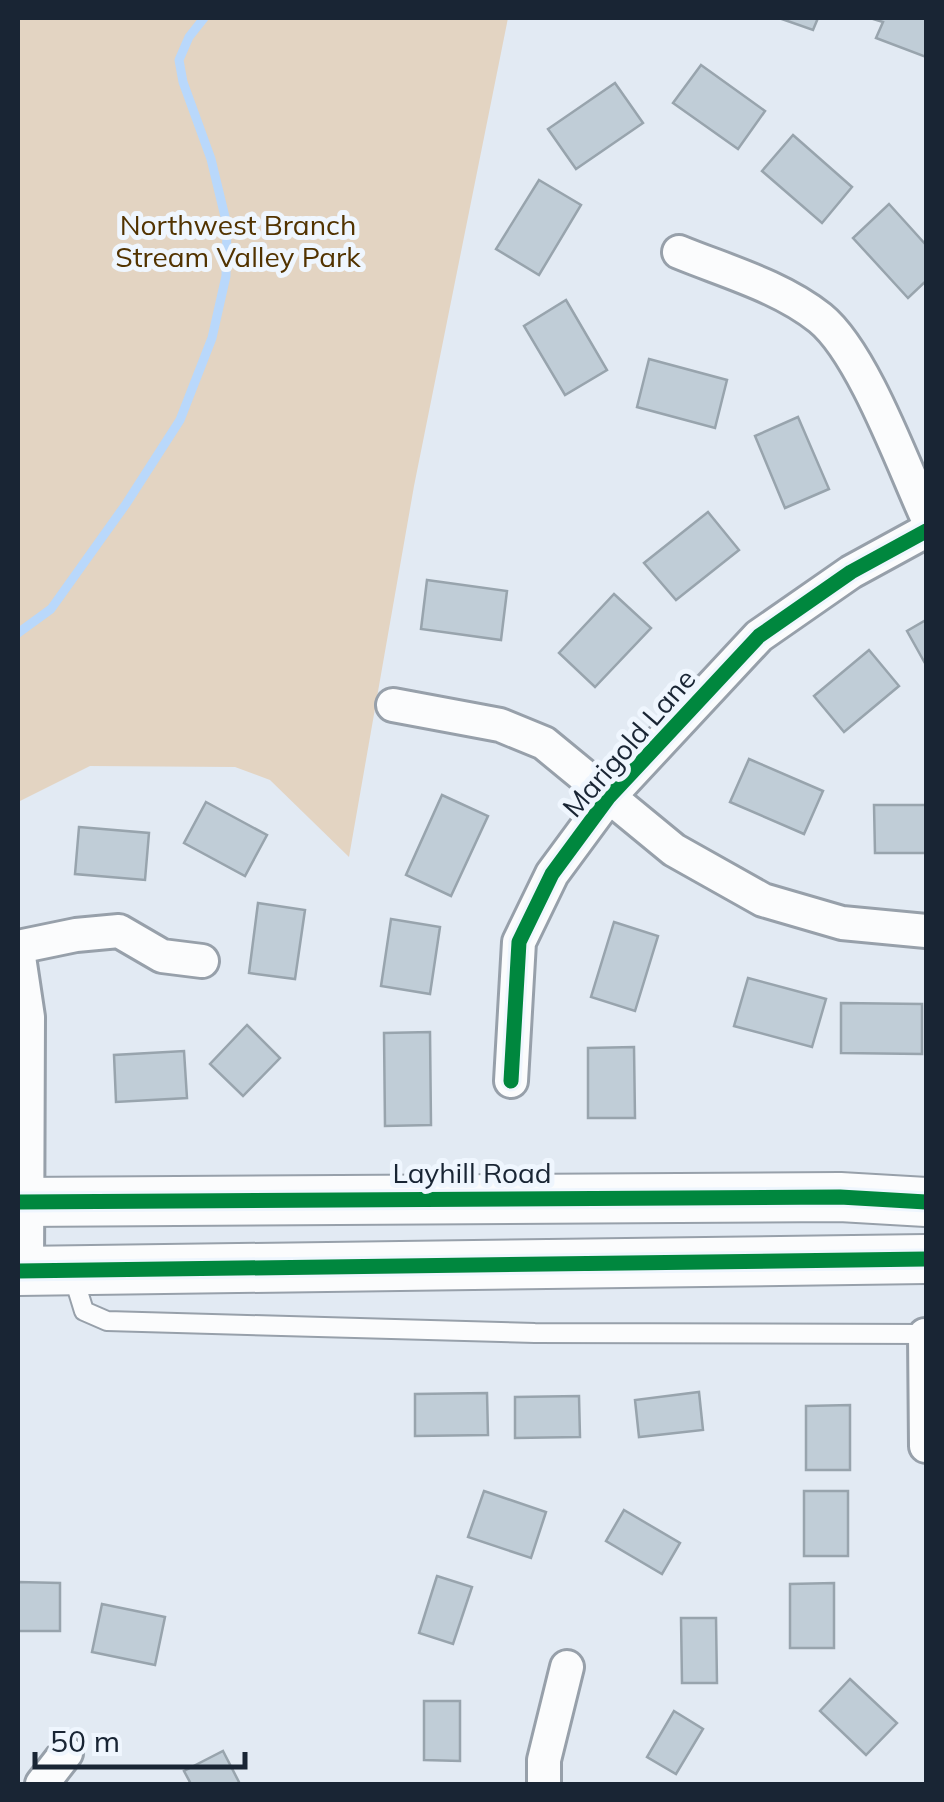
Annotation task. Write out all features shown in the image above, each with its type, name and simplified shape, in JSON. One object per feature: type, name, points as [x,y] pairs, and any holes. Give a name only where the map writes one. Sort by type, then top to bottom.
[{"type":"main road","name":"Layhill Road","points":[[23,1202],[820,1197],[926,1202]]},
{"type":"main road","points":[[39,1271],[926,1259]]},
{"type":"street","points":[[679,252],[784,294],[820,318],[848,346],[926,515]]},
{"type":"street","name":"Marigold Lane","points":[[511,1080],[519,942],[552,874],[608,798],[759,636],[851,572],[926,531]]},
{"type":"street","points":[[393,704],[500,725],[544,743],[674,850],[762,900],[842,922],[926,931]]},
{"type":"street","points":[[39,1271],[23,1202],[28,1017],[18,949],[76,934],[119,931],[162,956],[202,961]]},
{"type":"street","points":[[926,1334],[926,1446]]},
{"type":"street","points":[[544,1784],[544,1760],[567,1667]]},
{"type":"street","points":[[42,1784],[66,1754]]},
{"type":"lane","points":[[39,1271],[84,1311],[107,1321],[516,1332],[926,1334]]},
{"type":"green space","name":"Northwest Branch Stream Valley Park","points":[[18,18],[508,18],[414,486],[349,857],[270,780],[235,767],[90,766],[18,802]]},
{"type":"building","points":[[779,18],[818,18],[813,30]]},
{"type":"building","points":[[870,18],[926,18],[926,57],[876,38],[883,22]]},
{"type":"building","points":[[701,65],[765,111],[738,149],[673,103]]},
{"type":"building","points":[[615,83],[643,123],[576,169],[548,129]]},
{"type":"building","points":[[793,135],[852,187],[822,223],[762,171]]},
{"type":"building","points":[[539,180],[581,205],[539,275],[496,249]]},
{"type":"building","points":[[889,204],[926,245],[926,281],[908,298],[853,238]]},
{"type":"building","points":[[566,300],[607,370],[565,395],[524,326]]},
{"type":"building","points":[[649,359],[727,380],[715,428],[637,407]]},
{"type":"building","points":[[798,417],[829,489],[785,508],[755,436]]},
{"type":"building","points":[[708,512],[739,550],[676,600],[644,563]]},
{"type":"building","points":[[427,580],[507,591],[501,640],[421,629]]},
{"type":"building","points":[[614,594],[651,628],[595,687],[559,653]]},
{"type":"building","points":[[926,620],[926,665],[907,631]]},
{"type":"building","points":[[869,650],[899,686],[844,732],[814,696]]},
{"type":"building","points":[[749,759],[823,791],[804,834],[730,802]]},
{"type":"building","points":[[442,795],[488,816],[451,896],[406,875]]},
{"type":"building","points":[[206,802],[267,835],[245,876],[184,843]]},
{"type":"building","points":[[874,805],[926,805],[926,853],[875,853]]},
{"type":"building","points":[[79,827],[149,833],[145,880],[75,874]]},
{"type":"building","points":[[258,903],[305,910],[295,979],[249,973]]},
{"type":"building","points":[[391,919],[440,927],[430,994],[381,986]]},
{"type":"building","points":[[614,922],[658,936],[635,1011],[591,997]]},
{"type":"building","points":[[748,978],[826,999],[812,1047],[734,1026]]},
{"type":"building","points":[[841,1003],[922,1004],[922,1054],[841,1053]]},
{"type":"building","points":[[247,1025],[280,1058],[243,1096],[210,1064]]},
{"type":"building","points":[[430,1032],[431,1125],[385,1126],[384,1033]]},
{"type":"building","points":[[634,1047],[635,1118],[588,1118],[588,1048]]},
{"type":"building","points":[[184,1051],[187,1098],[116,1102],[114,1055]]},
{"type":"building","points":[[699,1392],[703,1430],[639,1437],[635,1400]]},
{"type":"building","points":[[487,1393],[488,1435],[415,1436],[415,1394]]},
{"type":"building","points":[[579,1396],[580,1437],[515,1438],[515,1397]]},
{"type":"building","points":[[850,1405],[850,1470],[806,1470],[806,1406]]},
{"type":"building","points":[[484,1491],[546,1512],[531,1558],[468,1537]]},
{"type":"building","points":[[804,1491],[848,1491],[848,1556],[804,1556]]},
{"type":"building","points":[[624,1510],[680,1543],[662,1574],[606,1541]]},
{"type":"building","points":[[437,1576],[472,1587],[453,1644],[419,1633]]},
{"type":"building","points":[[18,1582],[60,1583],[60,1631],[18,1631]]},
{"type":"building","points":[[834,1583],[834,1648],[790,1648],[790,1584]]},
{"type":"building","points":[[102,1604],[165,1617],[155,1665],[92,1652]]},
{"type":"building","points":[[681,1618],[716,1618],[717,1683],[682,1683]]},
{"type":"building","points":[[850,1679],[897,1723],[866,1755],[820,1711]]},
{"type":"building","points":[[424,1701],[460,1701],[460,1761],[424,1760]]},
{"type":"building","points":[[674,1711],[703,1729],[676,1774],[647,1757]]},
{"type":"building","points":[[223,1751],[240,1784],[191,1784],[184,1771]]},
{"type":"waterway","points":[[18,633],[51,609],[126,504],[180,420],[212,338],[226,276],[227,225],[211,159],[179,60],[189,37],[204,18]]},
{"type":"cycle path","points":[[511,1081],[519,942],[552,874],[608,798],[759,636],[851,572],[926,531]]},
{"type":"cycle path","points":[[18,1202],[840,1197],[926,1202]]},
{"type":"cycle path","points":[[18,1271],[926,1259]]}]
